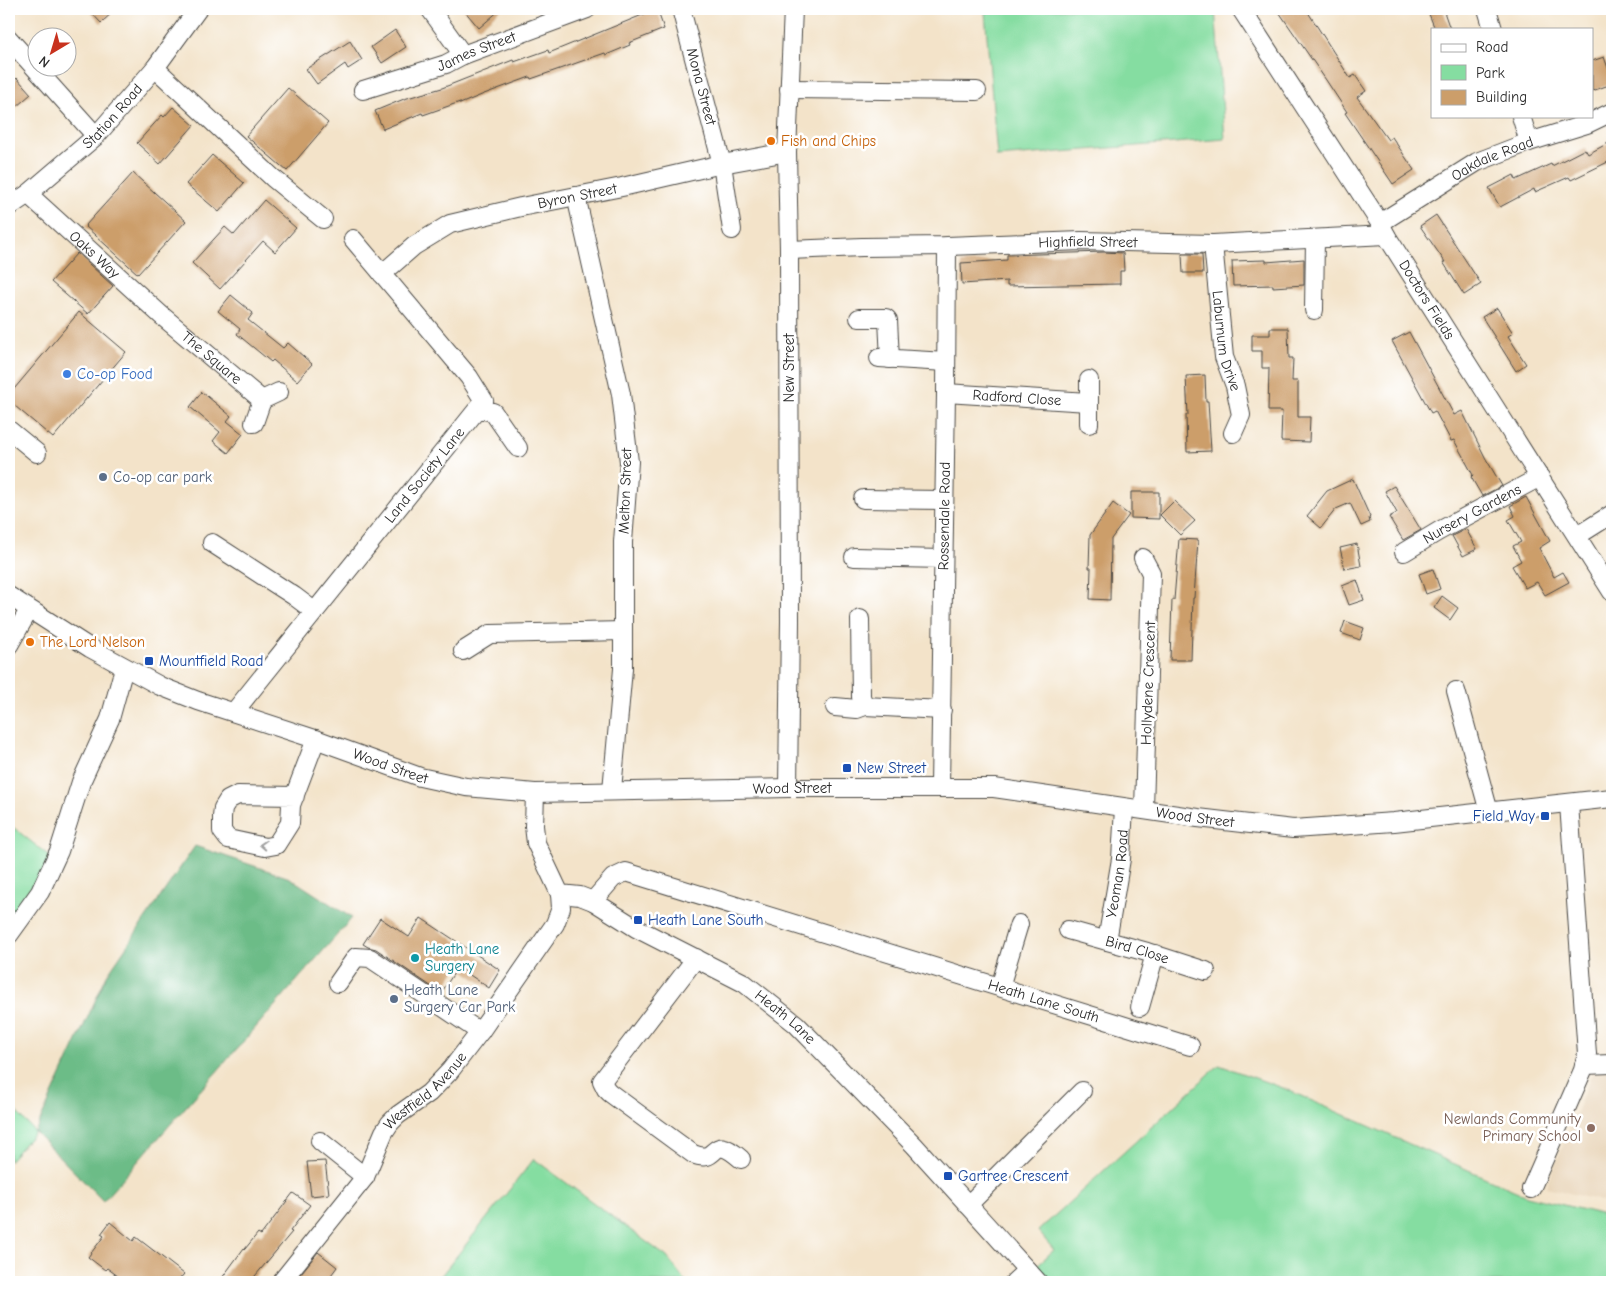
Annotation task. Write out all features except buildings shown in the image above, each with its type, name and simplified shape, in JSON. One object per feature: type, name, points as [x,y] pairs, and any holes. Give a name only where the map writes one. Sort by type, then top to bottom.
[{"type":"street","name":"Station Road","points":[[9,207],[28,194],[96,136],[155,68],[198,9]]},
{"type":"street","points":[[430,9],[463,55]]},
{"type":"street","name":"James Street","points":[[363,90],[446,64],[463,55],[587,9]]},
{"type":"street","name":"Mona Street","points":[[681,9],[722,164],[732,230]]},
{"type":"street","name":"New Street","points":[[788,788],[790,621],[789,250],[786,152],[793,9]]},
{"type":"street","name":"Doctors Fields","points":[[1241,9],[1383,229],[1612,592]]},
{"type":"street","points":[[1487,9],[1493,28]]},
{"type":"street","points":[[10,44],[96,136]]},
{"type":"street","points":[[155,68],[273,178],[323,219]]},
{"type":"street","points":[[789,89],[977,91]]},
{"type":"street","name":"Oakdale Road","points":[[1383,229],[1477,162],[1529,142],[1587,124],[1612,112]]},
{"type":"street","points":[[1522,118],[1529,142]]},
{"type":"street","name":"Byron Street","points":[[382,274],[414,246],[450,224],[521,207],[786,152]]},
{"type":"street","name":"Oaks Way","points":[[28,194],[161,315]]},
{"type":"street","name":"Melton Street","points":[[576,196],[620,394],[629,462],[624,542],[623,669],[612,790]]},
{"type":"street","name":"Highfield Street","points":[[789,250],[1081,241],[1213,244],[1315,239],[1383,229]]},
{"type":"street","points":[[353,239],[469,377],[484,402],[478,409],[493,412],[518,448]]},
{"type":"street","points":[[1314,310],[1315,239]]},
{"type":"street","name":"Laburnum Drive","points":[[1213,244],[1224,357],[1235,386],[1241,415],[1233,433]]},
{"type":"street","name":"Rossendale Road","points":[[940,787],[946,393],[946,246]]},
{"type":"street","name":"The Square","points":[[161,315],[262,400]]},
{"type":"street","points":[[859,318],[886,318],[888,320],[884,358],[946,362]]},
{"type":"street","points":[[1089,380],[1089,424]]},
{"type":"street","points":[[254,423],[262,400],[279,392]]},
{"type":"street","name":"Radford Close","points":[[946,393],[1088,402]]},
{"type":"street","name":"Land Society Lane","points":[[234,712],[478,409]]},
{"type":"street","points":[[9,430],[37,453]]},
{"type":"street","name":"Nursery Gardens","points":[[1404,552],[1540,477]]},
{"type":"street","points":[[863,499],[944,500]]},
{"type":"street","points":[[1577,536],[1612,514]]},
{"type":"street","points":[[212,543],[314,611]]},
{"type":"street","points":[[854,557],[943,559]]},
{"type":"street","name":"Hollydene Crescent","points":[[1143,558],[1151,573],[1144,809]]},
{"type":"street","name":"Wood Street","points":[[9,596],[90,648],[160,686],[198,701],[420,777],[466,787],[535,793],[788,788],[994,788],[1124,808],[1293,829],[1394,822],[1612,798]]},
{"type":"street","points":[[9,645],[29,610]]},
{"type":"street","points":[[860,619],[861,697],[865,706]]},
{"type":"street","points":[[463,651],[490,634],[623,631]]},
{"type":"street","points":[[9,935],[40,892],[59,851],[81,782],[110,719],[124,668]]},
{"type":"street","points":[[1456,691],[1489,812]]},
{"type":"street","points":[[835,707],[856,709],[865,706],[942,710]]},
{"type":"street","points":[[295,796],[316,740]]},
{"type":"street","points":[[535,793],[534,826],[536,843],[560,894]]},
{"type":"street","points":[[1531,1189],[1587,1054],[1569,804]]},
{"type":"street","name":"Yeoman Road","points":[[1108,941],[1122,859],[1124,808]]},
{"type":"street","name":"Heath Lane South","points":[[593,901],[613,878],[626,872],[1190,1046]]},
{"type":"street","name":"Heath Lane","points":[[560,894],[580,896],[593,901],[636,928],[744,983],[796,1024],[914,1145],[1033,1276]]},
{"type":"street","name":"Westfield Avenue","points":[[281,1282],[365,1177],[384,1132],[390,1123],[439,1083],[480,1032],[555,924],[561,908],[560,894]]},
{"type":"street","points":[[1000,987],[1019,924]]},
{"type":"street","name":"Bird Close","points":[[1068,930],[1206,970]]},
{"type":"street","points":[[1140,1007],[1155,954]]},
{"type":"street","points":[[338,984],[356,957],[370,958],[480,1032]]},
{"type":"street","points":[[696,958],[602,1080],[610,1093],[693,1154],[705,1158],[722,1146],[741,1160]]},
{"type":"street","points":[[1584,1065],[1612,1064]]},
{"type":"street","points":[[968,1205],[1082,1091]]},
{"type":"street","points":[[320,1141],[365,1177]]},
{"type":"street","points":[[1014,1282],[1033,1276]]},
{"type":"shaded area","name":"Newlands Community Primary School","points":[[1612,1067],[1612,1204],[1546,1187],[1594,1068]]},
{"type":"green space","points":[[1028,9],[1215,9],[1225,139],[997,157],[985,12]]},
{"type":"green space","points":[[9,824],[53,859],[9,929]]},
{"type":"green space","points":[[195,846],[290,878],[352,918],[103,1201],[35,1132],[107,975]]},
{"type":"green space","points":[[1219,1065],[1283,1088],[1527,1196],[1612,1217],[1612,1282],[1050,1282],[1035,1267],[1054,1250],[1038,1231]]},
{"type":"green space","points":[[9,1104],[35,1132],[9,1161]]},
{"type":"green space","points":[[534,1159],[667,1257],[686,1282],[436,1282]]},
{"type":"place","name":"Fish and Chips","points":[[771,141]]},
{"type":"place","name":"Co-op Food","points":[[67,374]]},
{"type":"place","name":"Co-op car park","points":[[103,477]]},
{"type":"place","name":"The Lord Nelson","points":[[30,642]]},
{"type":"place","name":"Mountfield Road","points":[[149,661]]},
{"type":"place","name":"New Street","points":[[847,768]]},
{"type":"place","name":"Field Way","points":[[1545,816]]},
{"type":"place","name":"Heath Lane South","points":[[638,920]]},
{"type":"place","name":"Heath Lane Surgery","points":[[415,958]]},
{"type":"place","name":"Heath Lane Surgery Car Park","points":[[394,999]]},
{"type":"place","name":"Newlands Community Primary School","points":[[1591,1128]]},
{"type":"place","name":"Gartree Crescent","points":[[948,1176]]}]
